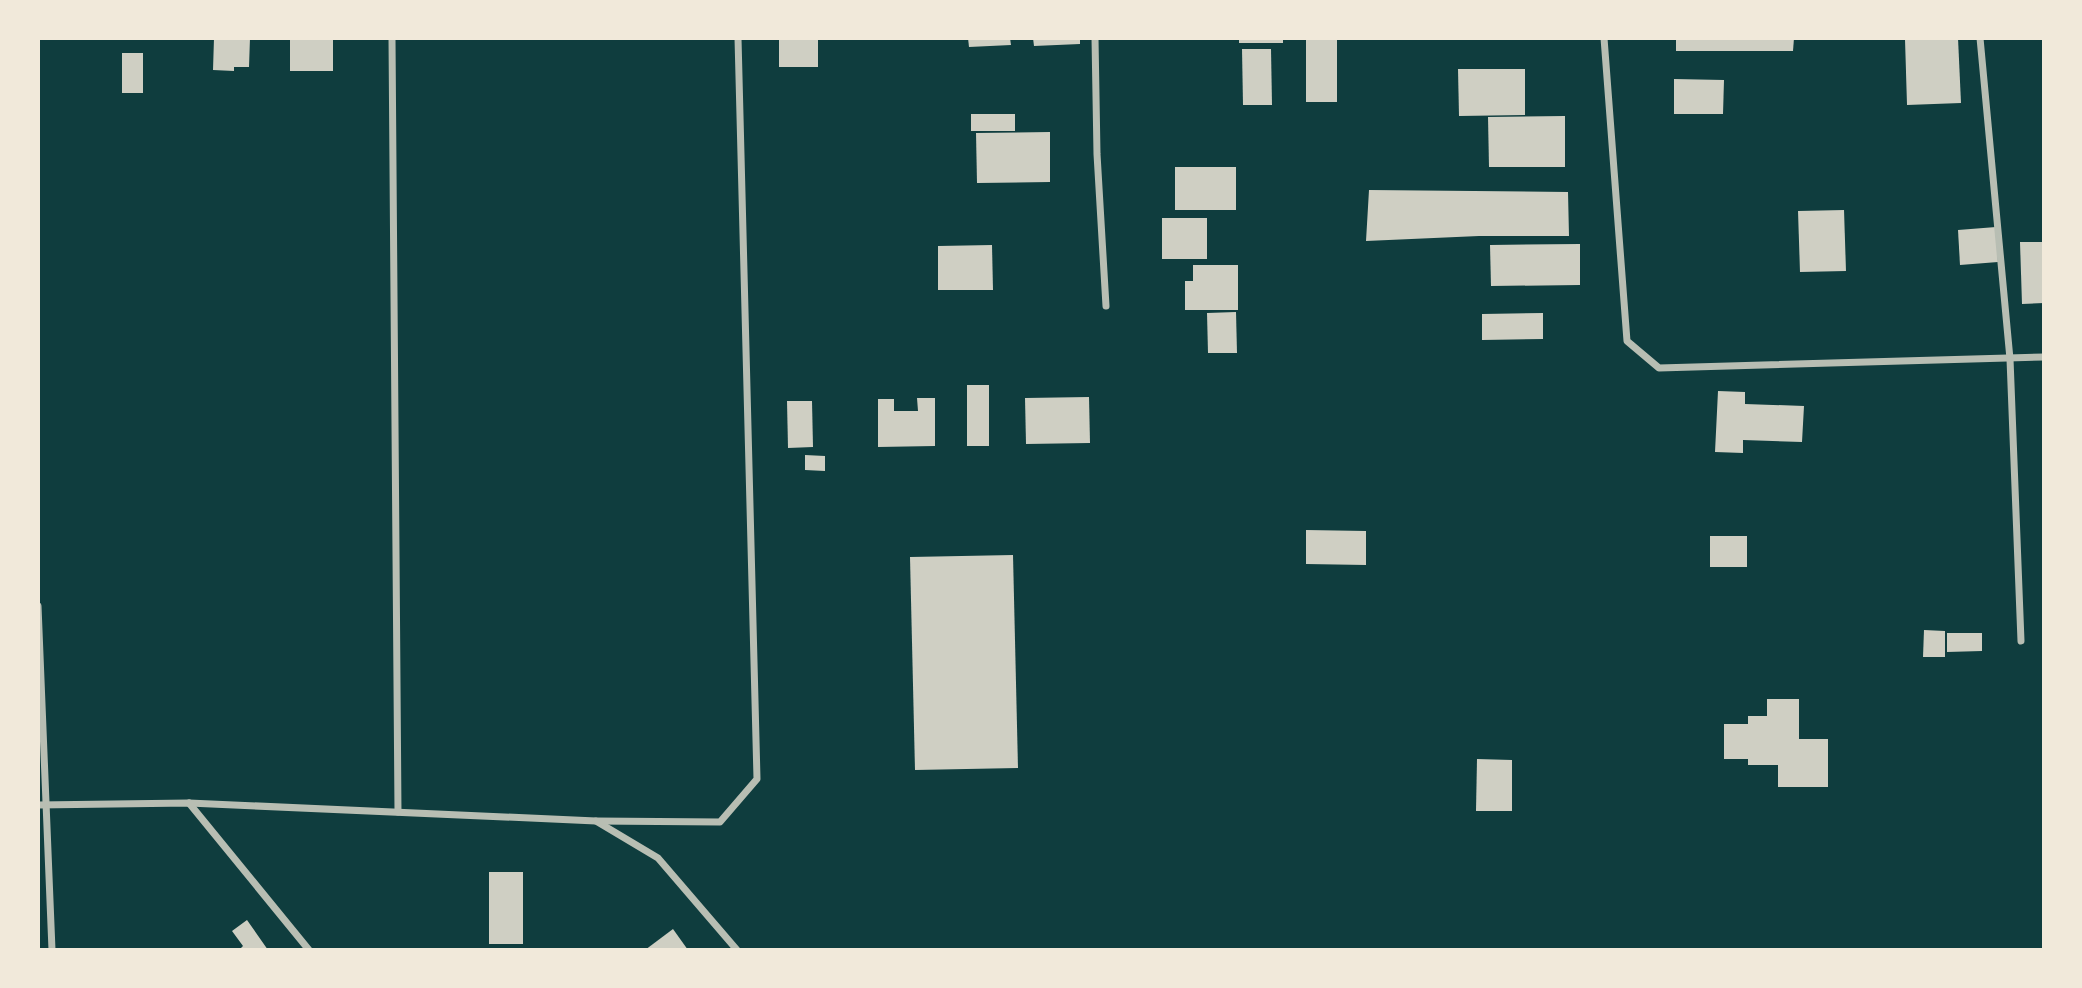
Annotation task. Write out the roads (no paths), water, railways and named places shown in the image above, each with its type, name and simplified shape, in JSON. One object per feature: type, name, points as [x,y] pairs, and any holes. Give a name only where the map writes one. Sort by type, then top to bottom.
[{"type":"street","points":[[392,38],[398,813]]},
{"type":"street","points":[[42,805],[189,803],[596,821],[720,822],[757,779],[738,38]]},
{"type":"street","points":[[1096,38],[1097,154],[1106,306]]},
{"type":"street","points":[[1604,38],[1627,341],[1659,368],[2043,357]]},
{"type":"street","points":[[1980,38],[2010,359],[2021,641]]},
{"type":"street","points":[[38,606],[42,805],[52,950]]},
{"type":"street","points":[[189,803],[309,950]]},
{"type":"street","points":[[596,821],[658,858],[737,950]]}]
